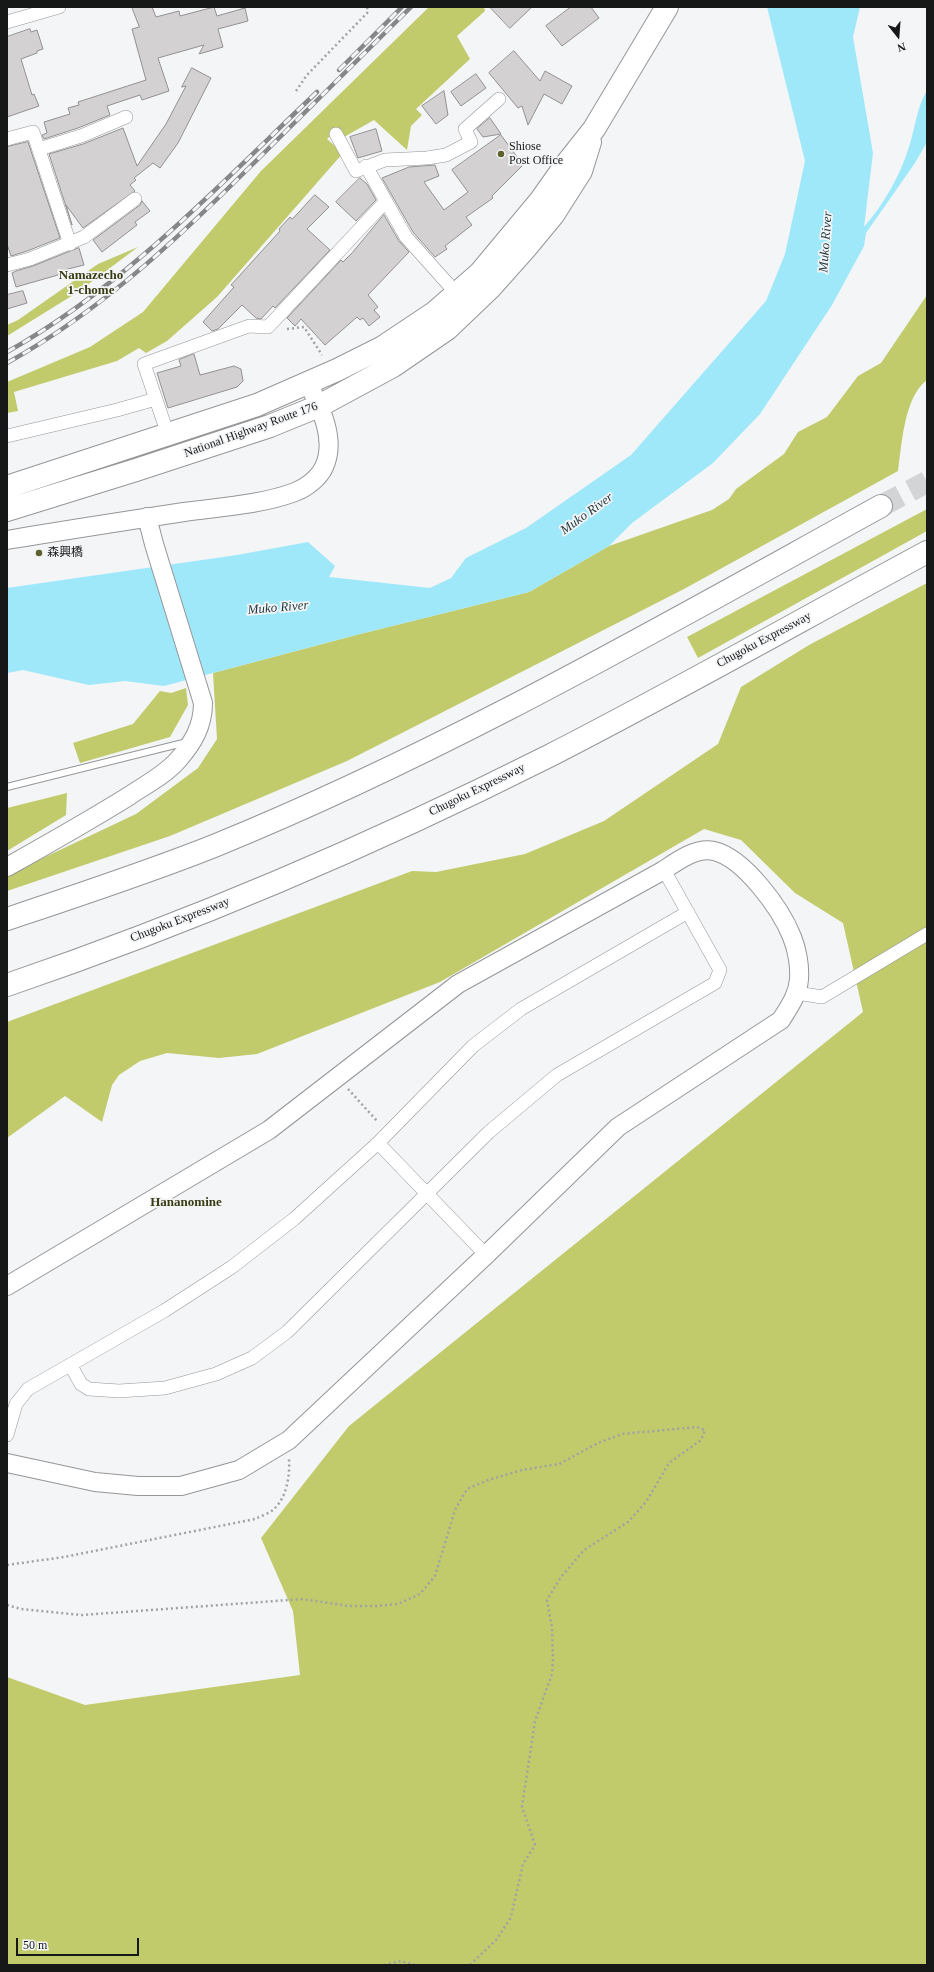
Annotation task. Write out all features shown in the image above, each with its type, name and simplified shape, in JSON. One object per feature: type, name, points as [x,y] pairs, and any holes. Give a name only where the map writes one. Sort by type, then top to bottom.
[{"type":"highway","name":"National Highway Route 176","points":[[7,486],[168,435],[256,405],[308,383],[383,347],[434,313],[480,273],[540,201],[567,162],[594,129],[667,7]]},
{"type":"highway","name":"National Highway Route 176","points":[[7,510],[136,470],[263,428],[319,406],[393,366],[446,329],[491,287],[524,250],[553,215],[581,171],[594,129]]},
{"type":"highway","points":[[7,918],[100,888],[214,846],[431,747],[604,658],[881,506]]},
{"type":"highway","name":"Chugoku Expressway","points":[[7,985],[56,968],[242,896],[336,856],[440,808],[549,756],[927,552]]},
{"type":"street","points":[[7,22],[59,7]]},
{"type":"street","points":[[336,134],[356,171],[385,160],[427,158],[446,155],[471,142],[465,129],[499,99]]},
{"type":"street","points":[[39,149],[81,136],[126,117]]},
{"type":"street","points":[[7,139],[33,132],[70,244]]},
{"type":"street","points":[[366,166],[406,238],[457,294]]},
{"type":"street","points":[[7,265],[84,238],[135,199]]},
{"type":"street","points":[[168,435],[144,364],[249,326],[268,327],[386,201]]},
{"type":"street","points":[[7,540],[147,517],[255,502],[296,492],[310,484],[324,467],[327,453],[327,434],[319,406],[308,383]]},
{"type":"street","points":[[7,436],[117,410],[156,399]]},
{"type":"street","points":[[7,867],[95,817],[156,779],[177,761],[192,741],[203,718],[203,703],[147,517]]},
{"type":"street","points":[[7,1286],[269,1130],[458,984],[664,870],[688,854],[713,851],[734,861],[752,878],[778,912],[792,937],[798,957],[799,978],[797,994],[780,1020],[618,1127],[486,1255],[289,1440],[239,1470],[181,1486],[138,1486],[95,1482],[7,1463]]},
{"type":"street","points":[[71,1366],[81,1384],[89,1388],[119,1391],[165,1388],[216,1374],[252,1358],[288,1332],[489,1132],[557,1076],[715,983],[720,970],[664,870]]},
{"type":"street","points":[[7,1435],[16,1404],[28,1389],[71,1366],[99,1347],[164,1311],[232,1267],[294,1219],[378,1143],[473,1046],[521,1009],[688,912]]},
{"type":"street","points":[[797,994],[822,997],[927,934]]},
{"type":"street","points":[[378,1143],[486,1255]]},
{"type":"lane","points":[[7,787],[192,741]]},
{"type":"path","points":[[296,91],[307,75],[368,12],[367,7]]},
{"type":"path","points":[[268,327],[275,331],[304,327],[325,359]]},
{"type":"path","points":[[338,1078],[373,1116]]},
{"type":"path","points":[[7,1605],[21,1609],[82,1615],[303,1599],[349,1606],[398,1604],[420,1594],[435,1576],[456,1510],[467,1490],[488,1480],[522,1470],[559,1464],[598,1443],[622,1434],[696,1427],[705,1430],[702,1440],[669,1463],[646,1502],[628,1522],[584,1550],[561,1577],[547,1600],[552,1628],[552,1674],[535,1721],[522,1807],[535,1845],[523,1864],[511,1917],[497,1939],[470,1965]]},
{"type":"path","points":[[7,1565],[64,1557],[255,1519],[274,1509],[285,1492],[290,1470],[289,1440]]},
{"type":"path","points":[[384,1965],[401,1961],[415,1965]]},
{"type":"green space","points":[[429,7],[484,7],[485,11],[457,36],[470,59],[416,109],[422,115],[411,126],[407,150],[374,120],[344,137],[338,129],[327,139],[343,153],[217,297],[167,341],[146,353],[139,348],[117,361],[14,392],[18,411],[7,413],[7,382],[90,347],[143,312],[261,171]]},
{"type":"green space","points":[[138,247],[78,292],[7,336],[7,325],[18,320],[98,264]]},
{"type":"green space","points":[[927,295],[927,380],[919,388],[909,409],[905,422],[898,471],[684,589],[347,761],[170,836],[7,891],[7,875],[136,814],[198,768],[217,739],[213,673],[356,635],[529,592],[609,546],[712,510],[729,499],[736,489],[784,454],[798,432],[827,417],[858,376],[881,363]]},
{"type":"green space","points":[[927,509],[927,531],[698,658],[687,637]]},
{"type":"green space","points":[[927,583],[927,1965],[7,1965],[7,1677],[85,1705],[300,1675],[293,1611],[261,1538],[349,1426],[863,1012],[843,923],[795,893],[741,840],[704,829],[440,982],[257,1054],[219,1058],[167,1053],[140,1061],[119,1075],[112,1085],[102,1122],[65,1096],[7,1138],[7,1022],[412,871],[436,872],[525,854],[604,821],[718,744],[741,687],[809,645]]},
{"type":"green space","points":[[186,688],[188,705],[170,737],[80,763],[73,743],[133,724],[160,691],[171,693]]},
{"type":"green space","points":[[67,793],[66,815],[7,851],[7,808]]},
{"type":"water","name":"Muko River","points":[[767,7],[860,7],[853,37],[873,153],[864,227],[878,210],[900,171],[920,105],[927,90],[927,142],[915,163],[866,233],[864,246],[832,305],[760,414],[713,463],[632,523],[609,546],[529,592],[356,635],[164,686],[125,681],[89,685],[23,670],[7,673],[7,588],[237,555],[308,542],[335,566],[329,577],[430,588],[451,578],[466,558],[526,528],[631,455],[766,301],[785,254],[805,161]]},
{"type":"building","points":[[132,7],[152,7],[156,17],[179,11],[180,16],[214,7],[217,16],[245,8],[248,21],[218,29],[223,47],[199,54],[204,45],[158,58],[169,91],[142,100],[140,95],[107,106],[110,115],[78,128],[44,139],[42,135],[47,133],[44,122],[70,114],[68,108],[79,105],[78,102],[146,80],[132,29],[139,27]]},
{"type":"building","points":[[490,7],[532,7],[510,28]]},
{"type":"building","points":[[571,7],[591,7],[599,18],[562,46],[546,26]]},
{"type":"building","points":[[30,29],[31,32],[37,30],[43,49],[21,59],[32,95],[34,94],[39,106],[7,117],[7,37]]},
{"type":"building","points":[[514,51],[540,81],[545,71],[572,86],[562,104],[544,94],[528,125],[522,106],[518,108],[489,73]]},
{"type":"building","points":[[192,68],[211,78],[178,143],[160,168],[153,163],[134,178],[136,180],[130,185],[135,191],[83,228],[66,205],[72,225],[49,154],[83,144],[123,128],[137,166],[166,124],[186,86],[182,87]]},
{"type":"building","points":[[476,74],[486,88],[461,106],[451,92]]},
{"type":"building","points":[[444,91],[448,115],[436,124],[422,106]]},
{"type":"building","points":[[490,118],[501,134],[483,137],[477,129]]},
{"type":"building","points":[[376,129],[382,151],[358,158],[350,137]]},
{"type":"building","points":[[501,135],[523,165],[492,196],[493,198],[466,217],[472,225],[445,246],[447,249],[435,257],[413,232],[382,178],[409,167],[435,165],[439,176],[424,182],[444,210],[468,192],[452,170]]},
{"type":"building","points":[[28,142],[60,238],[11,256],[7,244],[7,147]]},
{"type":"building","points":[[360,178],[367,184],[376,200],[356,221],[336,202]]},
{"type":"building","points":[[315,195],[329,207],[307,229],[330,250],[275,308],[273,306],[261,319],[256,318],[242,305],[218,329],[212,331],[203,322],[234,287],[231,285],[280,231],[279,229],[290,217],[292,219]]},
{"type":"building","points":[[142,201],[150,211],[135,222],[137,225],[102,252],[93,240],[140,205]]},
{"type":"building","points":[[384,215],[399,241],[409,252],[368,295],[378,307],[374,310],[380,317],[369,326],[363,318],[360,320],[357,317],[325,345],[301,319],[295,326],[287,318],[341,260],[343,262],[352,253]]},
{"type":"building","points":[[79,248],[84,265],[64,270],[65,273],[16,287],[12,273]]},
{"type":"building","points":[[23,291],[27,303],[7,309],[7,295]]},
{"type":"building","points":[[194,354],[200,375],[234,366],[241,369],[243,381],[237,387],[168,408],[157,373],[181,366],[179,360]]},
{"type":"tunnel","points":[[881,506],[927,482]]},
{"type":"railway","points":[[339,70],[402,7]]},
{"type":"railway","points":[[7,363],[44,341],[79,317],[113,291],[178,236],[240,177],[411,7]]},
{"type":"railway","points":[[7,352],[50,326],[92,296],[131,265],[170,232],[317,92]]},
{"type":"place","name":"Shiose Post Office","points":[[501,154]]},
{"type":"place","name":"森興橋","points":[[39,553]]},
{"type":"district","name":"Namazecho 1-chome","points":[[91,284]]},
{"type":"district","name":"Hananomine","points":[[186,1203]]}]
